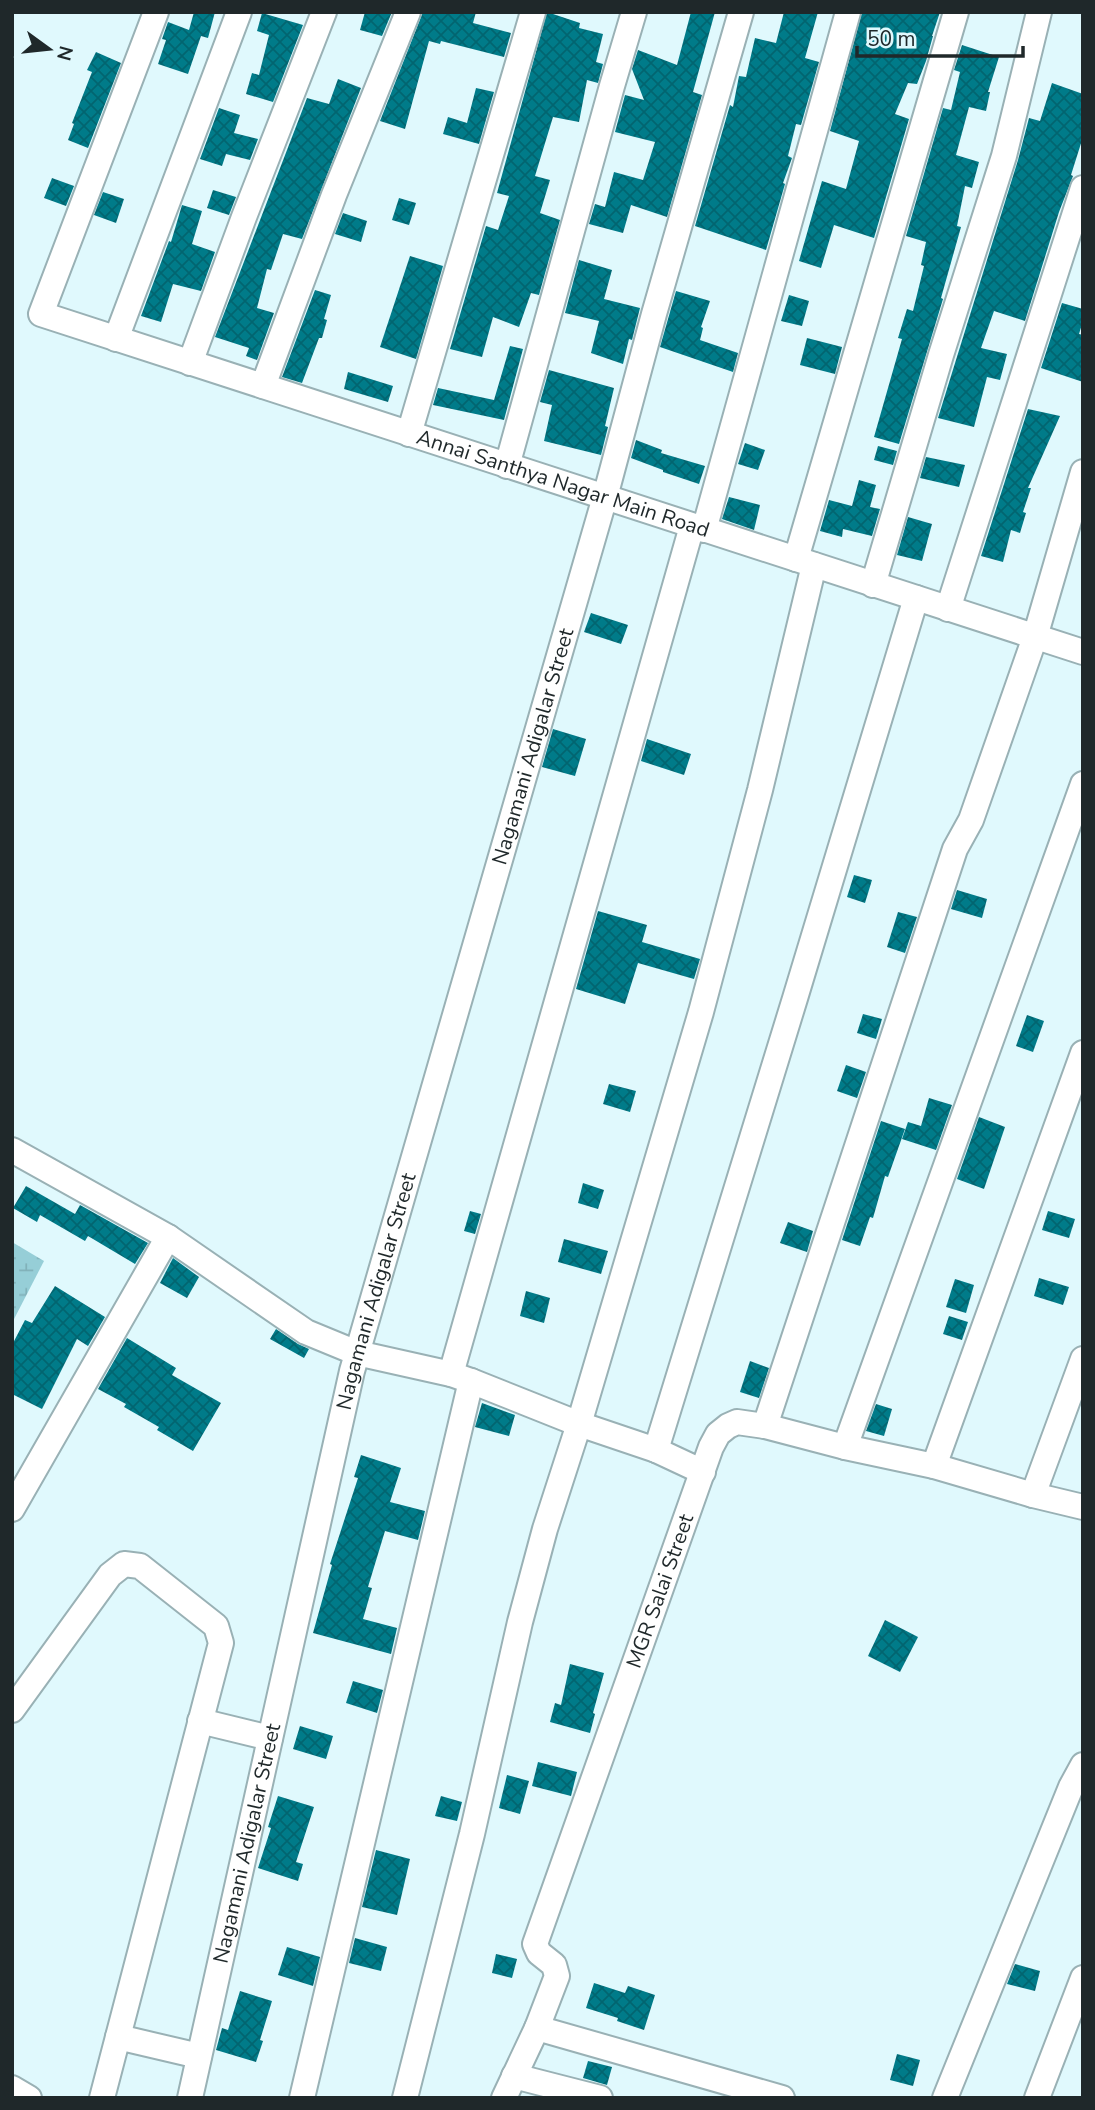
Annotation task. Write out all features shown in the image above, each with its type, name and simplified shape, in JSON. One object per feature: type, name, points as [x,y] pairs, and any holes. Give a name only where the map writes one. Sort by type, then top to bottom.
[{"type":"street","points":[[116,339],[239,12]]},
{"type":"street","points":[[190,363],[324,12]]},
{"type":"street","points":[[263,386],[334,195],[408,12]]},
{"type":"street","points":[[409,434],[533,12]]},
{"type":"street","points":[[507,466],[635,12]]},
{"type":"street","name":"Nagamani Adigalar Street","points":[[190,2098],[357,1353],[605,497],[654,314],[741,12]]},
{"type":"street","points":[[302,2098],[461,1378],[698,528],[848,12]]},
{"type":"street","points":[[405,2098],[472,1834],[520,1622],[545,1529],[579,1424],[701,1012],[760,790],[805,562],[956,12]]},
{"type":"street","points":[[873,585],[941,355],[1004,156],[1039,12]]},
{"type":"street","name":"Annai Santhya Nagar Main Road","points":[[152,14],[41,314],[1083,652]]},
{"type":"street","points":[[948,609],[1083,188]]},
{"type":"street","points":[[765,1426],[956,849],[971,820],[1035,637],[1083,472]]},
{"type":"street","points":[[656,1450],[746,1163],[916,598]]},
{"type":"street","points":[[845,1447],[1083,784]]},
{"type":"street","points":[[934,1466],[1075,1097],[1083,1053]]},
{"type":"street","points":[[12,1150],[168,1237],[306,1332],[357,1353],[461,1378],[579,1424],[656,1450],[703,1472]]},
{"type":"street","points":[[12,1509],[168,1237]]},
{"type":"street","points":[[1033,1495],[1083,1359]]},
{"type":"street","name":"MGR Salai Street","points":[[509,2087],[537,2028],[557,1976],[554,1965],[538,1953],[535,1944],[711,1447],[718,1434],[737,1422],[765,1426],[934,1466],[1083,1507]]},
{"type":"street","points":[[12,1710],[110,1575],[124,1564],[140,1566],[215,1626],[221,1643],[102,2098]]},
{"type":"street","points":[[200,1721],[270,1738]]},
{"type":"street","points":[[945,2098],[1071,1787],[1083,1765]]},
{"type":"street","points":[[1037,2098],[1083,1979]]},
{"type":"street","points":[[537,2028],[782,2098]]},
{"type":"street","points":[[118,2037],[199,2056]]},
{"type":"street","points":[[509,2087],[600,2098]]},
{"type":"street","points":[[12,2088],[29,2098]]},
{"type":"green space","points":[[12,1242],[44,1261],[12,1323]]},
{"type":"building","points":[[194,12],[215,12],[208,38],[201,36],[188,74],[158,64],[166,40],[162,39],[168,22],[189,30]]},
{"type":"building","points":[[365,12],[392,12],[382,36],[360,30]]},
{"type":"building","points":[[423,12],[476,12],[473,23],[511,33],[504,57],[441,41],[440,44],[429,41],[405,129],[380,121]]},
{"type":"building","points":[[547,12],[580,23],[579,28],[603,34],[596,62],[603,64],[598,83],[587,80],[579,122],[553,117],[535,176],[550,180],[540,213],[560,220],[539,295],[531,293],[519,327],[493,317],[482,357],[450,349],[486,226],[498,230],[509,196],[497,193]]},
{"type":"building","points":[[691,12],[715,12],[693,92],[702,95],[667,217],[631,205],[623,233],[589,224],[595,204],[605,207],[614,172],[643,180],[655,142],[615,132],[625,95],[644,100],[632,69],[638,50],[677,65]]},
{"type":"building","points":[[784,12],[818,12],[805,58],[819,62],[801,125],[796,124],[788,156],[792,158],[766,250],[695,226],[730,105],[733,107],[739,76],[746,77],[755,38],[776,43]]},
{"type":"building","points":[[862,12],[940,12],[917,84],[908,83],[895,114],[909,119],[874,238],[834,225],[821,268],[799,261],[822,181],[846,189],[859,141],[830,131]]},
{"type":"building","points":[[262,13],[303,25],[273,102],[246,94],[252,73],[259,75],[269,35],[257,31]]},
{"type":"building","points":[[962,45],[999,57],[988,92],[986,111],[969,107],[956,155],[979,162],[972,188],[965,186],[957,226],[961,227],[941,298],[943,299],[899,444],[874,437],[902,339],[898,338],[907,309],[913,311],[924,266],[921,265],[926,242],[906,236],[943,108],[951,110],[960,72],[954,70]]},
{"type":"building","points":[[96,52],[121,63],[88,148],[68,140],[92,72],[87,70]]},
{"type":"building","points":[[338,79],[361,88],[302,239],[283,234],[271,270],[267,269],[257,308],[274,313],[257,360],[246,356],[249,348],[215,337],[307,98],[329,104]]},
{"type":"building","points":[[1052,83],[1083,94],[1083,137],[1071,175],[1073,176],[1025,321],[994,311],[981,348],[1007,354],[1000,380],[987,377],[974,427],[938,418],[1029,118],[1040,121]]},
{"type":"building","points":[[476,88],[494,92],[479,144],[443,134],[448,117],[467,123]]},
{"type":"building","points":[[219,108],[240,115],[234,133],[258,139],[250,160],[226,154],[222,166],[200,159]]},
{"type":"building","points":[[52,178],[74,186],[66,206],[44,198]]},
{"type":"building","points":[[213,190],[236,197],[229,215],[207,208]]},
{"type":"building","points":[[103,192],[124,199],[116,223],[94,215]]},
{"type":"building","points":[[399,198],[416,203],[409,225],[392,220]]},
{"type":"building","points":[[182,205],[202,211],[192,244],[215,252],[201,291],[173,284],[161,322],[141,316],[169,241],[171,242]]},
{"type":"building","points":[[343,213],[367,221],[361,242],[335,234]]},
{"type":"building","points":[[410,256],[443,266],[416,359],[380,347]]},
{"type":"building","points":[[579,260],[612,270],[604,299],[640,308],[623,364],[591,353],[599,321],[565,313]]},
{"type":"building","points":[[315,290],[331,295],[322,338],[319,338],[302,383],[282,377]]},
{"type":"building","points":[[676,291],[710,301],[701,327],[700,340],[738,353],[733,372],[660,347]]},
{"type":"building","points":[[789,295],[809,301],[802,326],[781,321]]},
{"type":"building","points":[[1062,303],[1083,309],[1079,334],[1083,335],[1083,382],[1041,368]]},
{"type":"building","points":[[807,338],[842,347],[835,374],[800,365]]},
{"type":"building","points":[[510,346],[523,349],[504,420],[433,405],[438,388],[494,400]]},
{"type":"building","points":[[549,370],[614,388],[601,455],[544,441],[552,405],[540,402]]},
{"type":"building","points":[[348,372],[393,386],[388,402],[344,389]]},
{"type":"building","points":[[1028,409],[1060,416],[1028,488],[1031,488],[1020,533],[1011,530],[1003,562],[981,556]]},
{"type":"building","points":[[636,440],[662,450],[661,453],[705,466],[699,484],[631,458]]},
{"type":"building","points":[[745,443],[765,450],[758,470],[738,464]]},
{"type":"building","points":[[878,446],[897,451],[893,465],[874,460]]},
{"type":"building","points":[[926,457],[965,465],[959,487],[920,478]]},
{"type":"building","points":[[859,480],[876,485],[870,507],[880,509],[872,536],[843,529],[842,537],[820,531],[829,500],[852,506]]},
{"type":"building","points":[[729,497],[760,505],[754,530],[722,519]]},
{"type":"building","points":[[908,517],[932,524],[922,561],[897,555]]},
{"type":"building","points":[[591,613],[628,625],[621,644],[584,632]]},
{"type":"building","points":[[553,729],[586,739],[575,776],[542,767]]},
{"type":"building","points":[[647,739],[691,754],[684,775],[641,761]]},
{"type":"building","points":[[854,875],[872,880],[865,903],[847,897]]},
{"type":"building","points":[[957,890],[987,899],[982,918],[951,909]]},
{"type":"building","points":[[598,911],[647,925],[642,942],[700,959],[694,979],[638,963],[625,1004],[576,989]]},
{"type":"building","points":[[898,912],[917,917],[905,953],[887,947]]},
{"type":"building","points":[[863,1014],[882,1019],[876,1039],[857,1033]]},
{"type":"building","points":[[1027,1015],[1044,1021],[1033,1052],[1016,1046]]},
{"type":"building","points":[[846,1065],[866,1072],[857,1098],[837,1091]]},
{"type":"building","points":[[609,1084],[636,1091],[630,1112],[603,1104]]},
{"type":"building","points":[[929,1098],[952,1105],[936,1150],[902,1139],[908,1122],[921,1126]]},
{"type":"building","points":[[979,1117],[1005,1127],[984,1189],[957,1179]]},
{"type":"building","points":[[881,1121],[905,1129],[860,1246],[842,1240]]},
{"type":"building","points":[[583,1183],[604,1190],[598,1209],[578,1203]]},
{"type":"building","points":[[26,1186],[75,1214],[80,1205],[148,1243],[135,1264],[88,1236],[85,1241],[40,1215],[37,1222],[13,1208]]},
{"type":"building","points":[[470,1211],[481,1214],[475,1234],[464,1231]]},
{"type":"building","points":[[1048,1211],[1075,1219],[1069,1238],[1042,1230]]},
{"type":"building","points":[[788,1222],[813,1231],[807,1252],[780,1243]]},
{"type":"building","points":[[564,1239],[608,1251],[601,1274],[558,1262]]},
{"type":"building","points":[[173,1258],[199,1277],[187,1298],[160,1283]]},
{"type":"building","points":[[1039,1278],[1069,1287],[1063,1305],[1034,1296]]},
{"type":"building","points":[[955,1279],[974,1285],[966,1313],[946,1307]]},
{"type":"building","points":[[55,1286],[105,1317],[88,1346],[77,1339],[42,1409],[12,1394],[12,1345],[25,1320],[32,1323]]},
{"type":"building","points":[[526,1291],[550,1298],[544,1323],[520,1316]]},
{"type":"building","points":[[949,1316],[968,1322],[962,1340],[943,1334]]},
{"type":"building","points":[[276,1329],[309,1349],[304,1358],[270,1339]]},
{"type":"building","points":[[127,1338],[176,1368],[172,1375],[221,1403],[193,1451],[124,1407],[126,1404],[98,1389]]},
{"type":"building","points":[[750,1361],[769,1368],[759,1398],[740,1392]]},
{"type":"building","points":[[482,1403],[515,1415],[509,1436],[475,1427]]},
{"type":"building","points":[[876,1404],[892,1409],[884,1436],[866,1431]]},
{"type":"building","points":[[361,1455],[401,1468],[390,1502],[425,1511],[418,1540],[385,1531],[368,1587],[372,1588],[363,1619],[397,1628],[391,1654],[313,1633],[332,1565],[330,1564],[358,1478],[354,1477]]},
{"type":"building","points":[[885,1620],[918,1637],[900,1672],[868,1656]]},
{"type":"building","points":[[570,1664],[604,1673],[590,1733],[550,1722],[555,1703],[561,1705]]},
{"type":"building","points":[[353,1681],[383,1690],[377,1713],[346,1703]]},
{"type":"building","points":[[300,1726],[333,1736],[326,1759],[293,1749]]},
{"type":"building","points":[[538,1762],[577,1772],[571,1796],[532,1786]]},
{"type":"building","points":[[507,1775],[529,1781],[520,1814],[499,1808]]},
{"type":"building","points":[[278,1796],[314,1807],[296,1862],[303,1864],[298,1881],[258,1868]]},
{"type":"building","points":[[441,1796],[462,1802],[457,1821],[435,1816]]},
{"type":"building","points":[[376,1850],[410,1859],[397,1915],[362,1907]]},
{"type":"building","points":[[355,1938],[387,1947],[381,1971],[349,1963]]},
{"type":"building","points":[[287,1947],[320,1957],[313,1986],[278,1975]]},
{"type":"building","points":[[496,1954],[517,1959],[512,1978],[492,1973]]},
{"type":"building","points":[[1015,1964],[1040,1971],[1035,1991],[1007,1984]]},
{"type":"building","points":[[594,1983],[625,1993],[628,1986],[655,1995],[644,2030],[586,2008]]},
{"type":"building","points":[[240,1991],[272,2001],[256,2062],[216,2050],[222,2028],[228,2030]]},
{"type":"building","points":[[897,2054],[920,2060],[913,2086],[890,2080]]},
{"type":"building","points":[[588,2061],[612,2067],[607,2085],[583,2078]]}]
